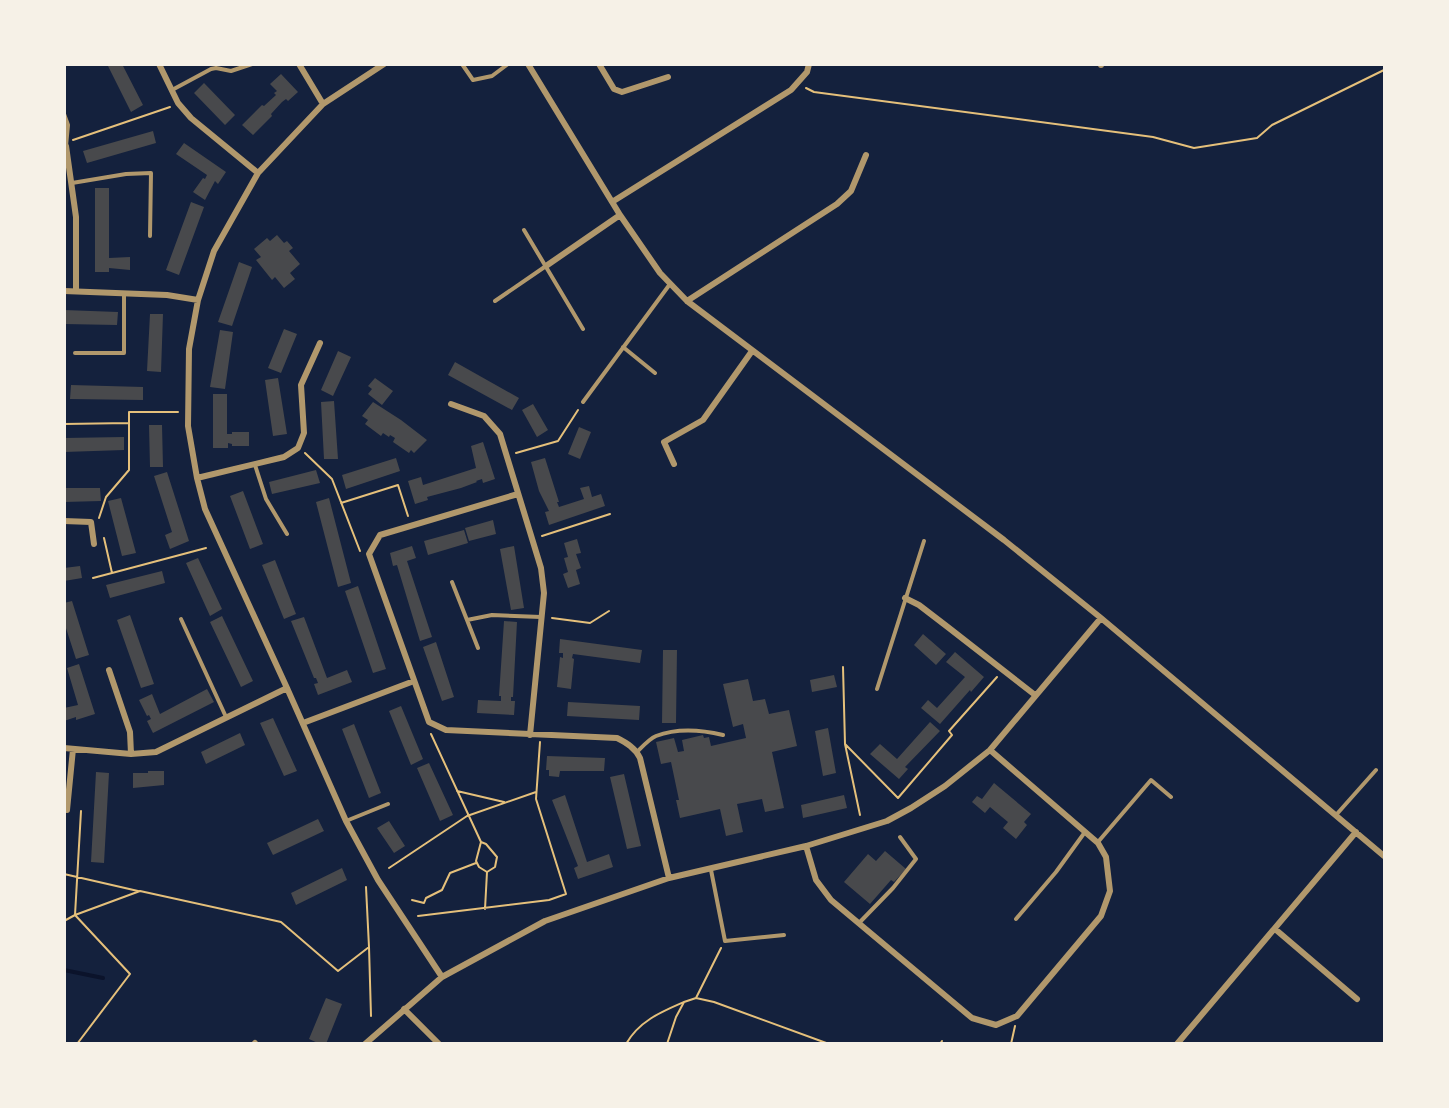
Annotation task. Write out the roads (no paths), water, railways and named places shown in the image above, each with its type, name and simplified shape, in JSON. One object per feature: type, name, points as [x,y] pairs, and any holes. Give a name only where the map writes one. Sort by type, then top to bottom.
[{"type":"street","points":[[159,64],[178,103],[191,118],[258,173]]},
{"type":"street","points":[[299,64],[323,104]]},
{"type":"street","points":[[384,64],[323,104],[258,173],[214,250],[198,300],[189,350],[188,426],[196,478],[205,509],[346,821],[378,880],[442,978]]},
{"type":"street","points":[[528,64],[620,215],[660,273],[687,301],[1004,540],[1101,618],[1384,856]]},
{"type":"street","points":[[599,64],[614,89],[622,92],[668,77]]},
{"type":"street","points":[[612,202],[791,90],[807,72],[809,64]]},
{"type":"street","points":[[66,146],[76,217],[76,291]]},
{"type":"street","points":[[687,301],[837,204],[851,191],[866,155]]},
{"type":"street","points":[[546,266],[620,215]]},
{"type":"street","points":[[64,291],[124,292],[198,300]]},
{"type":"street","points":[[196,478],[284,457],[298,448],[304,433],[301,386],[320,343]]},
{"type":"street","points":[[674,464],[664,442],[703,420],[752,351]]},
{"type":"street","points":[[451,404],[484,416],[500,434],[541,568],[544,593],[530,735]]},
{"type":"street","points":[[518,494],[380,535],[369,554],[429,722],[446,730],[617,738],[627,743],[637,752],[669,878]]},
{"type":"street","points":[[64,521],[91,522],[94,544]]},
{"type":"street","points":[[905,598],[942,622],[1035,695]]},
{"type":"street","points":[[365,1044],[442,978],[545,921],[669,878],[806,846],[887,821],[945,786],[990,750],[1101,618]]},
{"type":"street","points":[[109,670],[130,732],[131,754]]},
{"type":"street","points":[[303,723],[414,681]]},
{"type":"street","points":[[64,748],[131,754],[156,752],[287,688]]},
{"type":"street","points":[[67,810],[73,749]]},
{"type":"street","points":[[806,846],[816,880],[831,900],[972,1018],[996,1025],[1017,1016],[1101,916],[1110,891],[1106,857],[1098,843],[990,750]]},
{"type":"street","points":[[1177,1044],[1356,832]]},
{"type":"street","points":[[1275,929],[1357,999]]},
{"type":"street","points":[[404,1009],[439,1044]]},
{"type":"lane","points":[[171,91],[211,69],[231,71],[252,64]]},
{"type":"lane","points":[[462,64],[473,80],[492,76],[508,64]]},
{"type":"lane","points":[[64,114],[68,125],[66,146]]},
{"type":"lane","points":[[72,183],[126,174],[151,173],[150,236]]},
{"type":"lane","points":[[524,230],[584,329]]},
{"type":"lane","points":[[495,301],[546,266]]},
{"type":"lane","points":[[583,402],[669,284]]},
{"type":"lane","points":[[75,353],[124,353],[124,292]]},
{"type":"lane","points":[[623,347],[655,373]]},
{"type":"lane","points":[[255,464],[266,499],[287,534]]},
{"type":"lane","points":[[877,689],[924,541]]},
{"type":"lane","points":[[452,582],[478,648]]},
{"type":"lane","points":[[467,620],[492,615],[542,617]]},
{"type":"lane","points":[[182,619],[227,718]]},
{"type":"lane","points":[[637,752],[654,737],[672,733],[692,731],[723,735]]},
{"type":"lane","points":[[1336,815],[1376,770]]},
{"type":"lane","points":[[1098,843],[1151,780],[1171,797]]},
{"type":"lane","points":[[346,821],[388,804]]},
{"type":"lane","points":[[1016,919],[1056,872],[1085,832]]},
{"type":"lane","points":[[858,924],[893,888],[916,859],[900,837]]},
{"type":"lane","points":[[711,870],[725,941],[784,935]]},
{"type":"waterway","points":[[64,970],[103,978]]}]
